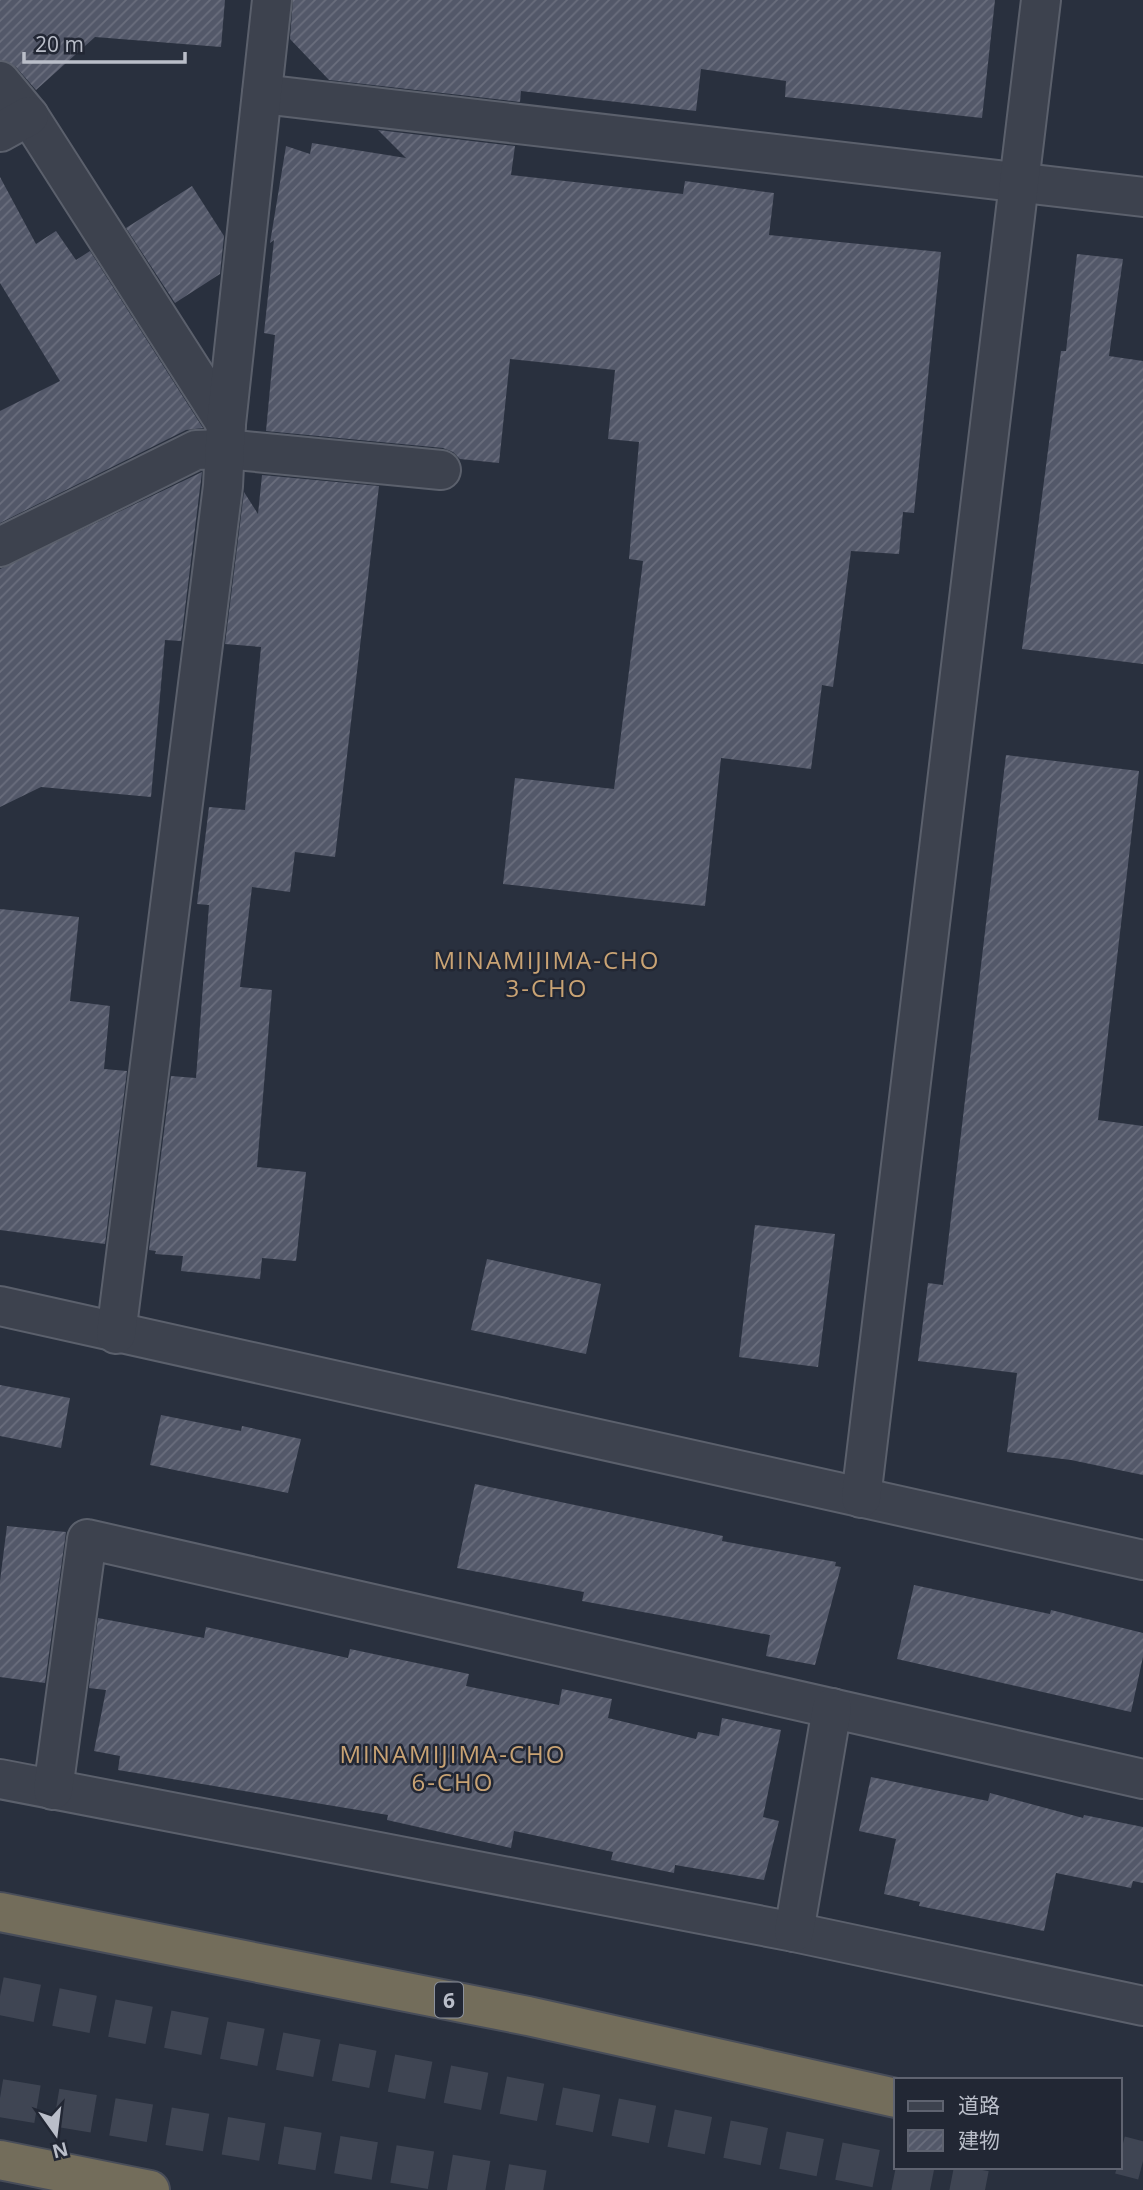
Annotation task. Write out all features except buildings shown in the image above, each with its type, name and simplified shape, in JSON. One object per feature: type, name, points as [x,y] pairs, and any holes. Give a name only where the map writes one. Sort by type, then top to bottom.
[{"type":"highway","name":"6","points":[[0,1912],[528,2016],[894,2098]]},
{"type":"highway","points":[[0,2160],[150,2190]]},
{"type":"street","points":[[116,1334],[219,514],[272,0]]},
{"type":"street","points":[[861,1498],[1017,180],[1041,0]]},
{"type":"street","points":[[0,81],[14,124],[226,436]]},
{"type":"street","points":[[262,94],[1017,180],[1143,197]]},
{"type":"street","points":[[0,547],[226,436],[441,470]]},
{"type":"street","points":[[0,1306],[116,1334],[1143,1560]]},
{"type":"street","points":[[52,1790],[88,1539],[1143,1779]]},
{"type":"street","points":[[794,1932],[832,1708]]},
{"type":"street","points":[[0,1779],[794,1932],[1143,2006]]},
{"type":"tunnel","points":[[0,1996],[985,2190]]},
{"type":"tunnel","points":[[0,2098],[548,2190]]},
{"type":"tunnel","points":[[1122,2156],[1143,2161]]},
{"type":"district","name":"MINAMIJIMA-CHO 3-CHO","points":[[547,973]]},
{"type":"district","name":"MINAMIJIMA-CHO 6-CHO","points":[[453,1767]]}]
